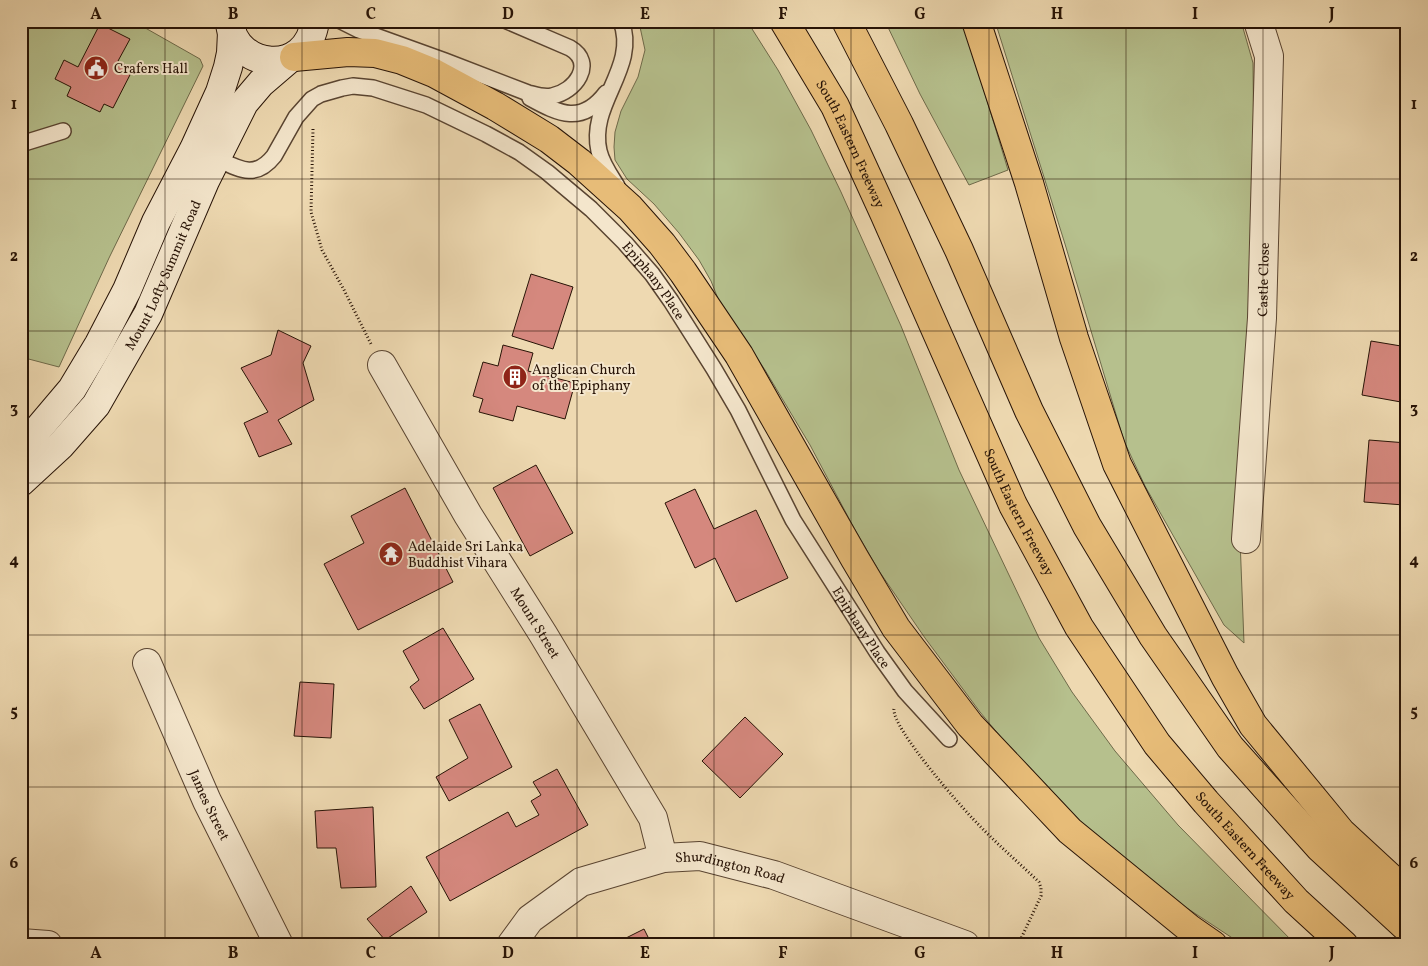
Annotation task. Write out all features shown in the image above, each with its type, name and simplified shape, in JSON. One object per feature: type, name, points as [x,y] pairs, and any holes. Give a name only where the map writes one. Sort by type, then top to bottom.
[{"type":"highway","name":"South Eastern Freeway","points":[[784,21],[836,106],[1013,505],[1080,627],[1163,752],[1296,901],[1344,945]]},
{"type":"highway","points":[[846,21],[899,124],[959,250],[1029,411],[1087,526],[1152,636],[1230,746],[1320,848],[1407,928]]},
{"type":"highway","points":[[976,21],[1029,183],[1074,338],[1117,464],[1225,676],[1254,725],[1341,832],[1407,893]]},
{"type":"highway","points":[[291,58],[348,52],[375,53],[402,60],[434,73],[495,106],[549,139],[580,162],[630,208],[662,244],[683,272],[739,355],[896,628],[970,725],[1070,831],[1190,929],[1213,945]]},
{"type":"street","name":"Mount Lofty Summit Road","points":[[21,447],[72,389],[86,368],[127,290],[156,222],[205,153],[261,83],[308,44],[315,21]]},
{"type":"street","name":"Castle Close","points":[[1246,539],[1262,318],[1269,56],[1258,21]]},
{"type":"street","name":"Mount Lofty Summit Road","points":[[21,482],[60,446],[96,405],[148,314],[201,190],[205,153],[231,53],[228,25]]},
{"type":"street","points":[[228,25],[240,45],[256,57],[271,61],[291,58]]},
{"type":"street","name":"Mount Street","points":[[382,365],[468,515],[543,634],[653,818],[663,858]]},
{"type":"street","name":"James Street","points":[[147,663],[206,801],[278,945]]},
{"type":"street","name":"Shurdington Road","points":[[511,945],[530,918],[581,882],[663,858],[700,856],[774,875],[965,945]]},
{"type":"street","points":[[21,943],[48,945]]},
{"type":"lane","points":[[342,21],[359,30],[540,96],[554,96],[574,85],[581,69],[579,55],[574,50],[507,21]]},
{"type":"lane","points":[[621,21],[624,29],[625,45],[621,65],[599,120],[598,143],[602,160],[630,208]]},
{"type":"lane","points":[[499,82],[554,110],[566,114],[579,113],[592,108],[612,86]]},
{"type":"lane","name":"Epiphany Place","points":[[205,153],[235,168],[246,170],[260,169],[274,156],[296,117],[312,99],[330,90],[353,86],[373,88],[441,112],[519,152],[547,172],[591,209],[625,243],[652,274],[714,368],[738,410],[793,520],[877,652],[905,690],[949,739]]},
{"type":"lane","points":[[21,144],[63,131]]},
{"type":"path","points":[[313,138],[311,212],[322,250],[382,365]]},
{"type":"path","points":[[905,690],[894,702],[893,712],[897,722],[921,758],[977,823],[1039,882],[1042,888],[1041,896],[1018,945]]},
{"type":"green space","points":[[21,21],[133,21],[200,59],[203,66],[109,258],[59,367],[21,357]]},
{"type":"green space","points":[[637,21],[747,21],[778,70],[811,130],[841,192],[901,326],[959,470],[1039,638],[1072,692],[1115,751],[1178,825],[1296,945],[1243,945],[1164,893],[1109,848],[1057,801],[1009,747],[980,712],[925,638],[879,571],[810,445],[765,370],[719,301],[711,281],[699,260],[654,204],[627,179],[615,160],[615,132],[621,111],[638,77],[645,50]]},
{"type":"green space","points":[[885,21],[963,21],[1008,170],[969,185],[920,94]]},
{"type":"green space","points":[[995,21],[1241,21],[1253,63],[1254,157],[1250,324],[1240,539],[1244,643],[1224,625],[1145,486],[1124,441]]},
{"type":"building","name":"Crafers Hall","points":[[100,24],[130,39],[118,61],[133,69],[113,108],[104,104],[100,112],[67,96],[71,87],[55,79],[64,60],[78,67]]},
{"type":"building","points":[[531,274],[573,287],[553,349],[512,336]]},
{"type":"building","points":[[278,330],[311,346],[303,363],[314,400],[278,420],[292,444],[259,457],[244,423],[268,412],[241,368],[271,355]]},
{"type":"building","points":[[1371,341],[1407,347],[1407,368],[1401,402],[1362,395]]},
{"type":"building","name":"Anglican Church of the Epiphany","points":[[503,345],[533,353],[528,371],[575,383],[565,419],[517,406],[513,421],[479,412],[483,399],[473,396],[483,362],[498,366]]},
{"type":"building","points":[[1369,440],[1407,443],[1404,505],[1364,502]]},
{"type":"building","points":[[536,465],[573,533],[530,556],[493,488]]},
{"type":"building","name":"Adelaide Sri Lanka Buddhist Vihara","points":[[405,488],[453,582],[358,630],[324,564],[364,543],[351,516]]},
{"type":"building","points":[[695,489],[714,529],[756,510],[788,578],[736,602],[715,558],[695,568],[665,503]]},
{"type":"building","points":[[443,628],[474,679],[424,709],[410,687],[419,680],[403,651]]},
{"type":"building","points":[[300,682],[334,684],[331,738],[294,736]]},
{"type":"building","points":[[480,704],[512,767],[449,801],[436,777],[468,758],[449,720]]},
{"type":"building","points":[[745,717],[783,754],[740,798],[702,761]]},
{"type":"building","points":[[557,769],[588,825],[450,901],[426,857],[508,812],[516,827],[539,815],[531,801],[541,795],[533,782]]},
{"type":"building","points":[[373,807],[376,887],[341,888],[336,848],[317,848],[315,811]]},
{"type":"building","points":[[411,886],[427,912],[385,940],[367,919]]},
{"type":"building","points":[[644,929],[652,945],[612,945]]},
{"type":"place","name":"Crafers Hall","points":[[96,68]]},
{"type":"place","name":"Anglican Church of the Epiphany","points":[[515,377]]},
{"type":"place","name":"Adelaide Sri Lanka Buddhist Vihara","points":[[391,554]]}]
